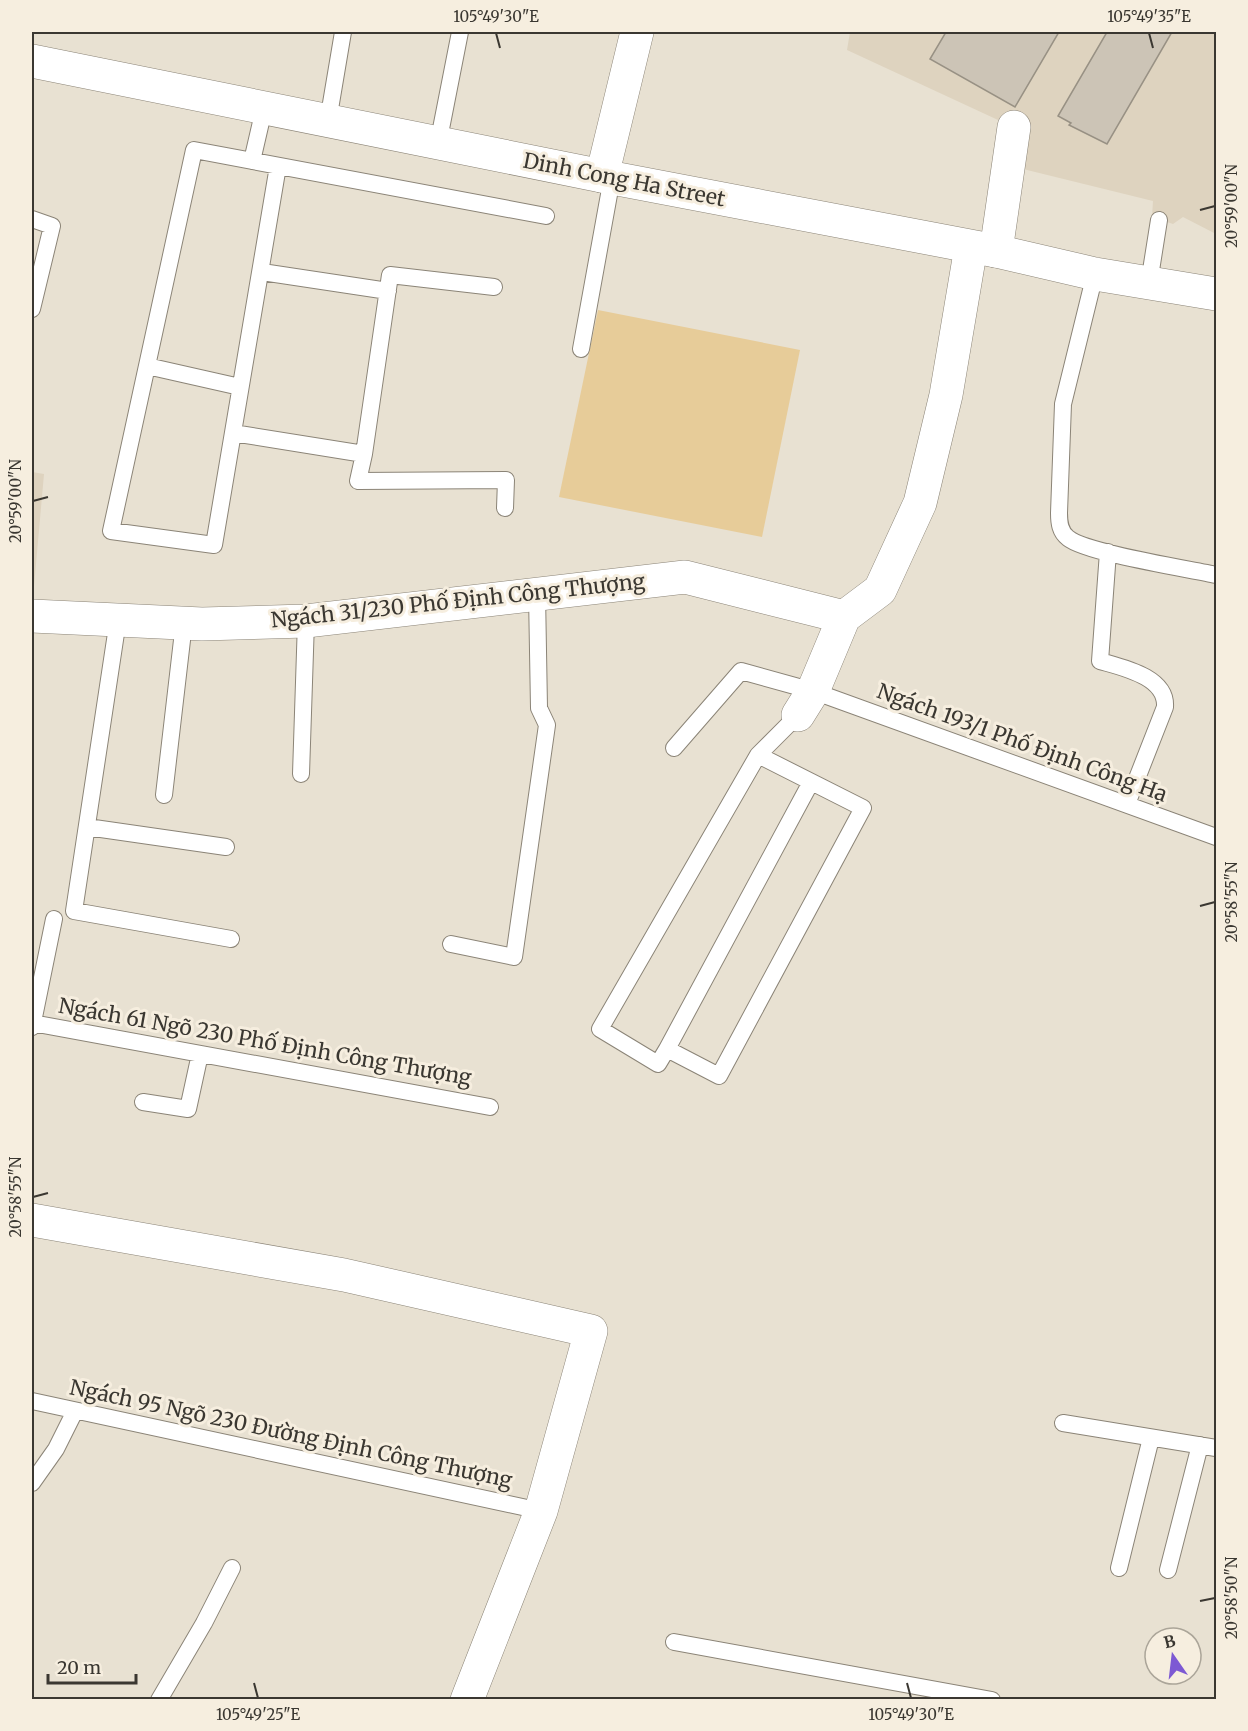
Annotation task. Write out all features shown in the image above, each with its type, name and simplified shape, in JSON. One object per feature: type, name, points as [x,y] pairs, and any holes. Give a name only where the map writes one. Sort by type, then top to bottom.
[{"type":"street","points":[[607,177],[637,32]]},
{"type":"street","name":"Dinh Cong Ha Street","points":[[32,61],[438,144],[983,249],[1095,274],[1216,294]]},
{"type":"street","points":[[806,703],[844,617],[880,590],[920,503],[1014,127]]},
{"type":"street","name":"Ngách 31/230 Phố Định Công Thượng","points":[[32,616],[184,623],[306,621],[685,576],[844,617]]},
{"type":"street","points":[[32,1220],[344,1275],[591,1331],[541,1511],[467,1700]]},
{"type":"lane","points":[[328,121],[344,32]]},
{"type":"lane","points":[[438,144],[460,32]]},
{"type":"lane","points":[[252,161],[264,109]]},
{"type":"lane","points":[[278,166],[214,545],[111,531],[194,150],[546,216]]},
{"type":"lane","points":[[581,349],[607,177]]},
{"type":"lane","points":[[32,219],[52,226],[32,309]]},
{"type":"lane","points":[[1149,283],[1159,220]]},
{"type":"lane","points":[[261,272],[388,291]]},
{"type":"lane","points":[[1095,274],[1064,404],[1059,524],[1070,540],[1108,552],[1216,575]]},
{"type":"lane","points":[[494,286],[390,275],[358,481],[506,480],[505,508]]},
{"type":"lane","points":[[147,366],[240,387]]},
{"type":"lane","points":[[232,433],[364,454]]},
{"type":"lane","points":[[1108,552],[1100,661],[1129,670],[1155,683],[1162,689],[1166,698],[1165,707],[1127,804]]},
{"type":"lane","points":[[451,944],[514,957],[547,725],[539,708],[537,594]]},
{"type":"lane","points":[[118,620],[74,911],[231,939]]},
{"type":"lane","points":[[301,774],[306,621]]},
{"type":"lane","points":[[164,795],[184,623]]},
{"type":"lane","name":"Ngách 193/1 Phố Định Công Hạ","points":[[674,748],[741,671],[806,703],[1127,804],[1216,837]]},
{"type":"lane","points":[[806,703],[758,755],[600,1029],[658,1064],[811,782]]},
{"type":"lane","points":[[667,1049],[719,1076],[863,808],[758,755]]},
{"type":"lane","points":[[87,827],[226,847]]},
{"type":"lane","points":[[32,1024],[54,919]]},
{"type":"lane","name":"Ngách 61 Ngõ 230 Phố Định Công Thượng","points":[[32,1024],[490,1107]]},
{"type":"lane","points":[[143,1102],[188,1109],[200,1054]]},
{"type":"lane","name":"Ngách 95 Ngõ 230 Đường Định Công Thượng","points":[[32,1401],[541,1511]]},
{"type":"lane","points":[[32,1483],[56,1449],[75,1411]]},
{"type":"lane","points":[[1063,1423],[1208,1447],[1168,1570]]},
{"type":"lane","points":[[1119,1568],[1150,1438]]},
{"type":"lane","points":[[159,1700],[204,1623],[232,1568]]},
{"type":"lane","points":[[674,1642],[992,1700]]},
{"type":"shaded area","points":[[850,32],[1216,32],[1216,234],[1183,217],[1173,224],[1152,217],[1153,201],[1023,169],[1022,131],[847,50]]},
{"type":"shaded area","points":[[598,310],[800,350],[762,537],[559,497]]},
{"type":"shaded area","points":[[32,472],[44,474],[32,609]]},
{"type":"building","points":[[946,32],[1059,32],[1015,107],[930,59]]},
{"type":"building","points":[[1107,32],[1172,32],[1107,144],[1069,125],[1071,123],[1058,116]]}]
